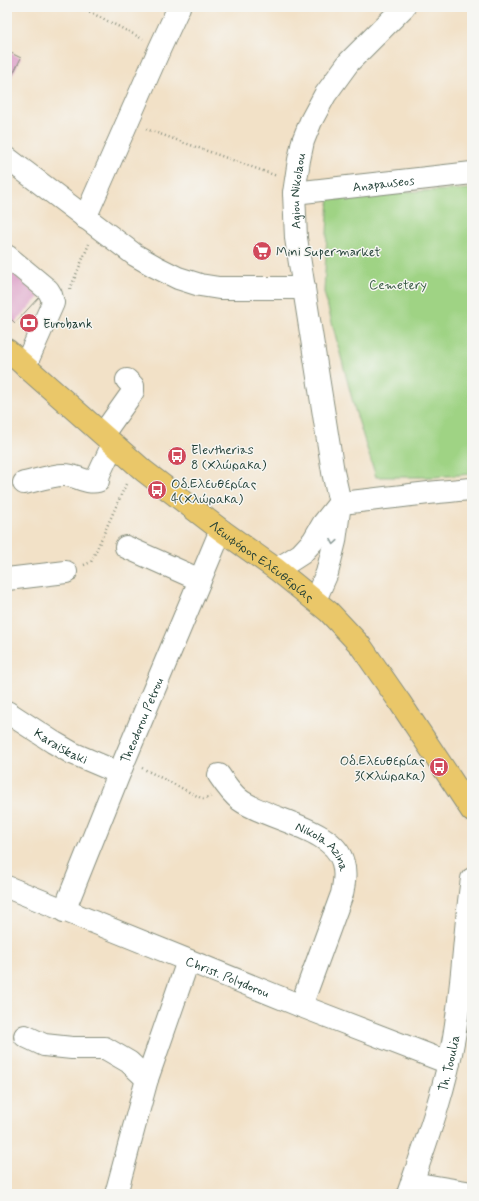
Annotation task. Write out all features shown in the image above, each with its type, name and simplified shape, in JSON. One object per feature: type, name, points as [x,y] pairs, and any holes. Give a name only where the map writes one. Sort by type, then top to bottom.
[{"type":"main road","name":"Λεωφόρος Ελευθερίας","points":[[7,350],[136,464],[182,502],[276,569],[329,612],[360,645],[472,812]]},
{"type":"street","points":[[85,218],[179,7]]},
{"type":"street","name":"Agiou Nikolaou","points":[[315,600],[327,573],[331,559],[340,503],[333,472],[296,238],[295,188],[299,160],[303,141],[311,121],[325,95],[349,62],[404,7]]},
{"type":"street","points":[[7,158],[135,255],[178,278],[200,285],[219,288],[304,288]]},
{"type":"street","name":"Anapauseos","points":[[295,188],[472,174]]},
{"type":"street","points":[[7,256],[48,290],[53,304],[25,366]]},
{"type":"street","points":[[24,483],[64,474],[92,483],[98,481],[108,439],[133,391],[133,386],[127,380]]},
{"type":"street","points":[[276,569],[301,554],[313,541],[323,524],[340,503],[374,500],[420,493],[472,490]]},
{"type":"street","name":"Theodorou Petrou","points":[[64,911],[122,766],[221,530]]},
{"type":"street","points":[[126,547],[200,580]]},
{"type":"street","points":[[7,579],[66,572]]},
{"type":"street","name":"Karaiskaki","points":[[7,712],[72,753],[122,766]]},
{"type":"street","name":"Nikola Azina","points":[[224,782],[241,801],[255,809],[312,832],[326,840],[337,850],[343,862],[345,878],[342,894],[301,1006]]},
{"type":"street","name":"Th. Tooulia","points":[[410,1188],[442,1094],[449,1063],[457,1018],[472,879]]},
{"type":"street","name":"Christ. Polydorou","points":[[7,887],[301,1006],[449,1063]]},
{"type":"street","points":[[116,1194],[147,1079],[188,961]]},
{"type":"street","points":[[25,1036],[44,1045],[72,1048],[105,1048],[129,1062],[147,1079]]},
{"type":"street","points":[[410,1188],[472,1193]]},
{"type":"path","points":[[84,7],[84,9],[160,48]]},
{"type":"path","points":[[127,122],[295,188]]},
{"type":"path","points":[[66,572],[91,562],[136,464]]},
{"type":"path","points":[[122,766],[203,799],[224,782]]},
{"type":"green space","name":"Cemetery","points":[[472,189],[472,474],[434,477],[376,477],[355,410],[324,292],[329,195]]},
{"type":"building","points":[[7,51],[21,58],[7,86]]},
{"type":"building","points":[[7,268],[39,297],[15,323],[7,315]]},
{"type":"place","name":"Mini Supermarket","points":[[262,251]]},
{"type":"place","name":"Eurobank","points":[[29,323]]},
{"type":"place","name":"Elevtherias 8 (Χλώρακα)","points":[[177,456]]},
{"type":"place","name":"Οδ.Ελευθερίας 4(Χλώρακα)","points":[[157,490]]},
{"type":"place","name":"Οδ.Ελευθερίας 3(Χλώρακα)","points":[[439,767]]}]
